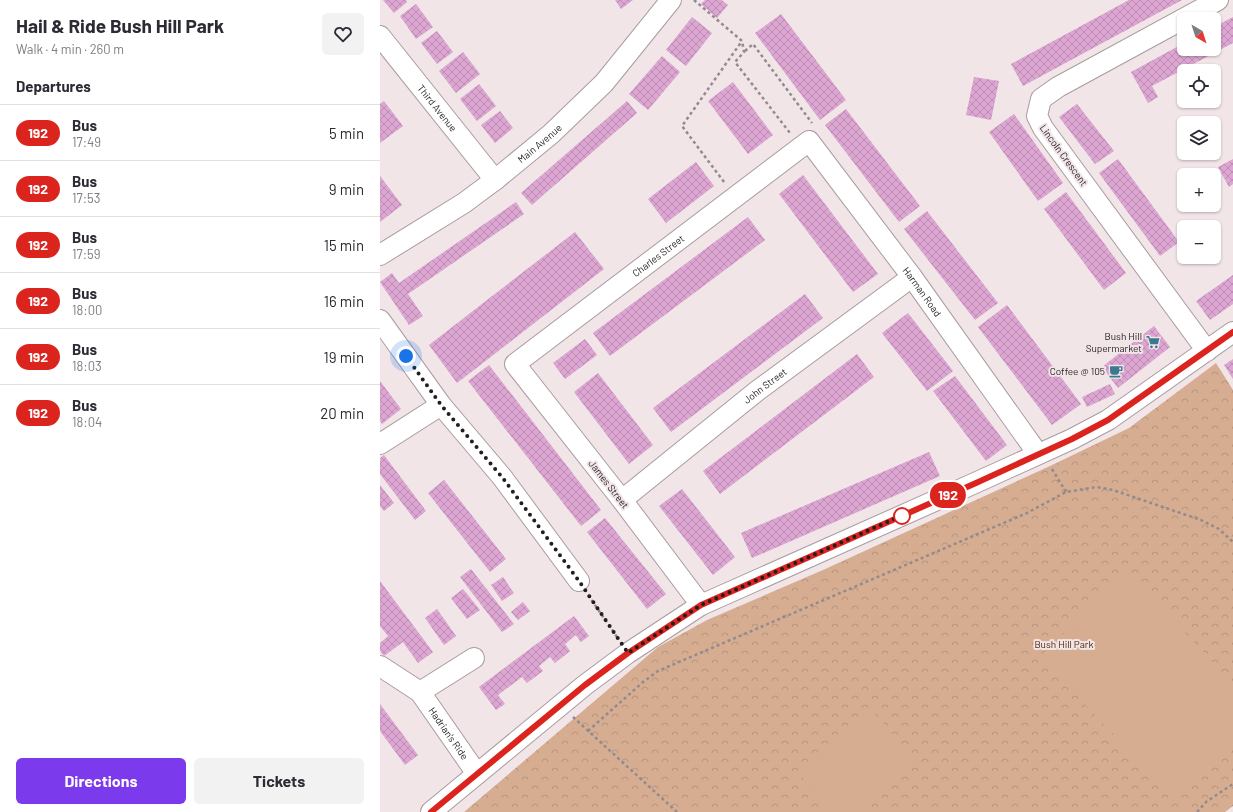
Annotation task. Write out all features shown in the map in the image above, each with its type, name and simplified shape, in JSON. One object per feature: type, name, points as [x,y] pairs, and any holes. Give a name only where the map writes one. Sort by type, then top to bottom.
[{"type":"street","name":"Main Avenue","points":[[380,255],[464,203],[495,180],[551,134],[604,83],[671,0]]},
{"type":"street","name":"Lincoln Crescent","points":[[1207,351],[1043,128],[1037,116],[1041,99],[1058,87],[1218,0]]},
{"type":"street","name":"Third Avenue","points":[[380,36],[495,180]]},
{"type":"street","name":"Charles Street","points":[[515,364],[805,144]]},
{"type":"street","name":"Harman Road","points":[[805,144],[912,277],[1038,454]]},
{"type":"street","name":"John Street","points":[[622,500],[758,391],[912,277]]},
{"type":"street","points":[[380,320],[441,405],[502,477],[579,581]]},
{"type":"street","points":[[431,812],[585,685],[628,653],[701,605],[1038,454],[1108,420],[1233,332]]},
{"type":"street","name":"James Street","points":[[515,364],[622,500],[701,605]]},
{"type":"street","points":[[380,444],[441,405]]},
{"type":"street","points":[[420,692],[474,658]]},
{"type":"street","name":"Hadrian's Ride","points":[[380,666],[420,692],[477,774]]},
{"type":"path","points":[[694,0],[742,41],[744,52]]},
{"type":"path","points":[[735,197],[682,126],[742,41]]},
{"type":"path","points":[[753,44],[813,124],[805,144],[735,62],[744,52],[753,44]]},
{"type":"path","points":[[1038,454],[1050,466],[1066,492]]},
{"type":"path","points":[[588,731],[643,682],[658,671],[1027,513],[1066,492],[1097,487],[1113,490],[1170,508],[1201,520],[1219,529],[1233,542]]},
{"type":"path","points":[[579,581],[628,653]]},
{"type":"path","points":[[574,719],[677,812]]},
{"type":"path","points":[[1197,812],[1206,802],[1233,784]]},
{"type":"green space","name":"Bush Hill Park","points":[[1216,363],[1233,390],[1233,806],[1225,812],[464,812],[658,647],[707,620],[823,570],[1050,466],[1129,428]]},
{"type":"green space","points":[[1128,572],[1233,684],[1233,742],[1173,798],[1040,656]]},
{"type":"green space","points":[[869,707],[917,762],[860,812],[833,812],[797,771]]},
{"type":"building","points":[[383,0],[406,0],[407,2],[394,13]]},
{"type":"building","points":[[615,0],[633,0],[621,9]]},
{"type":"building","points":[[705,0],[722,0],[728,5],[717,18],[701,4]]},
{"type":"building","points":[[1129,0],[1182,0],[1023,86],[1011,64]]},
{"type":"building","points":[[416,4],[433,27],[416,39],[400,16]]},
{"type":"building","points":[[781,14],[846,100],[820,120],[755,33]]},
{"type":"building","points":[[692,17],[712,33],[686,66],[666,50]]},
{"type":"building","points":[[1233,17],[1233,43],[1221,49],[1221,23]]},
{"type":"building","points":[[437,31],[453,52],[437,64],[421,43]]},
{"type":"building","points":[[1177,47],[1177,56],[1209,56],[1193,64],[1177,64],[1177,73],[1152,86],[1158,97],[1148,103],[1131,72]]},
{"type":"building","points":[[463,52],[480,74],[456,93],[439,71]]},
{"type":"building","points":[[662,56],[680,72],[648,110],[629,94]]},
{"type":"building","points":[[974,77],[999,81],[991,120],[966,115]]},
{"type":"building","points":[[733,82],[773,135],[748,154],[708,101]]},
{"type":"building","points":[[479,84],[496,106],[477,121],[460,99]]},
{"type":"building","points":[[384,101],[403,126],[380,143],[380,104]]},
{"type":"building","points":[[627,101],[637,113],[532,205],[521,193]]},
{"type":"building","points":[[1077,104],[1114,151],[1095,164],[1059,117]]},
{"type":"building","points":[[846,109],[920,206],[899,222],[825,125]]},
{"type":"building","points":[[500,111],[513,128],[495,143],[481,125]]},
{"type":"building","points":[[1014,114],[1063,183],[1038,201],[989,132]]},
{"type":"building","points":[[1118,159],[1177,239],[1177,243],[1160,256],[1099,173]]},
{"type":"building","points":[[1233,159],[1233,184],[1229,187],[1221,172],[1221,168],[1218,167]]},
{"type":"building","points":[[696,162],[714,186],[666,223],[648,199]]},
{"type":"building","points":[[803,175],[878,274],[853,292],[779,194]]},
{"type":"building","points":[[380,176],[402,205],[380,222]]},
{"type":"building","points":[[1066,192],[1126,273],[1104,290],[1044,209]]},
{"type":"building","points":[[516,202],[524,214],[408,294],[423,316],[409,325],[380,282],[392,273],[399,283]]},
{"type":"building","points":[[927,211],[998,303],[975,320],[904,229]]},
{"type":"building","points":[[748,217],[765,240],[610,356],[593,333]]},
{"type":"building","points":[[575,232],[604,269],[457,383],[429,345]]},
{"type":"building","points":[[1233,275],[1233,304],[1210,320],[1196,301]]},
{"type":"building","points":[[805,294],[823,318],[671,432],[653,408]]},
{"type":"building","points":[[1007,305],[1081,404],[1052,425],[978,327]]},
{"type":"building","points":[[908,313],[953,371],[927,391],[882,333]]},
{"type":"building","points":[[1154,326],[1170,347],[1118,388],[1102,367]]},
{"type":"building","points":[[585,339],[597,355],[565,379],[553,363]]},
{"type":"building","points":[[857,354],[874,377],[720,494],[703,471]]},
{"type":"building","points":[[1233,359],[1233,379],[1224,365]]},
{"type":"building","points":[[489,365],[601,510],[581,526],[468,381]]},
{"type":"building","points":[[598,373],[653,445],[629,464],[574,392]]},
{"type":"building","points":[[955,376],[1007,445],[986,461],[933,391]]},
{"type":"building","points":[[380,381],[401,409],[382,424],[380,421]]},
{"type":"building","points":[[1110,384],[1115,394],[1087,407],[1082,397]]},
{"type":"building","points":[[929,452],[940,476],[752,558],[741,533]]},
{"type":"building","points":[[384,455],[426,511],[415,520],[380,474],[380,458]]},
{"type":"building","points":[[444,480],[506,559],[490,572],[428,493]]},
{"type":"building","points":[[380,485],[394,503],[384,511],[380,506]]},
{"type":"building","points":[[682,489],[735,557],[713,575],[659,506]]},
{"type":"building","points":[[605,518],[666,594],[647,609],[587,532]]},
{"type":"building","points":[[471,569],[514,624],[502,632],[460,577]]},
{"type":"building","points":[[503,577],[514,593],[502,601],[491,585]]},
{"type":"building","points":[[380,581],[433,652],[418,663],[403,642],[384,656],[380,651],[380,643],[388,636],[380,626]]},
{"type":"building","points":[[463,589],[480,610],[467,619],[451,598]]},
{"type":"building","points":[[523,602],[530,611],[518,620],[511,612]]},
{"type":"building","points":[[437,609],[456,636],[444,645],[425,618]]},
{"type":"building","points":[[574,616],[589,636],[581,642],[576,635],[565,644],[570,651],[555,663],[550,657],[539,666],[543,671],[527,683],[522,677],[498,695],[505,704],[496,710],[479,687]]},
{"type":"building","points":[[380,704],[418,755],[405,765],[380,731]]},
{"type":"bus line","name":"192","points":[[431,812],[585,685],[628,653],[701,605],[1072,439],[1108,420],[1233,332]]},
{"type":"place","name":"Bush Hill Supermarket","points":[[1153,342]]},
{"type":"place","name":"Coffee @ 105","points":[[1116,371]]},
{"type":"route","points":[[406,356],[441,405],[502,477],[579,581],[628,653],[701,605],[903,515],[902,516]]}]
